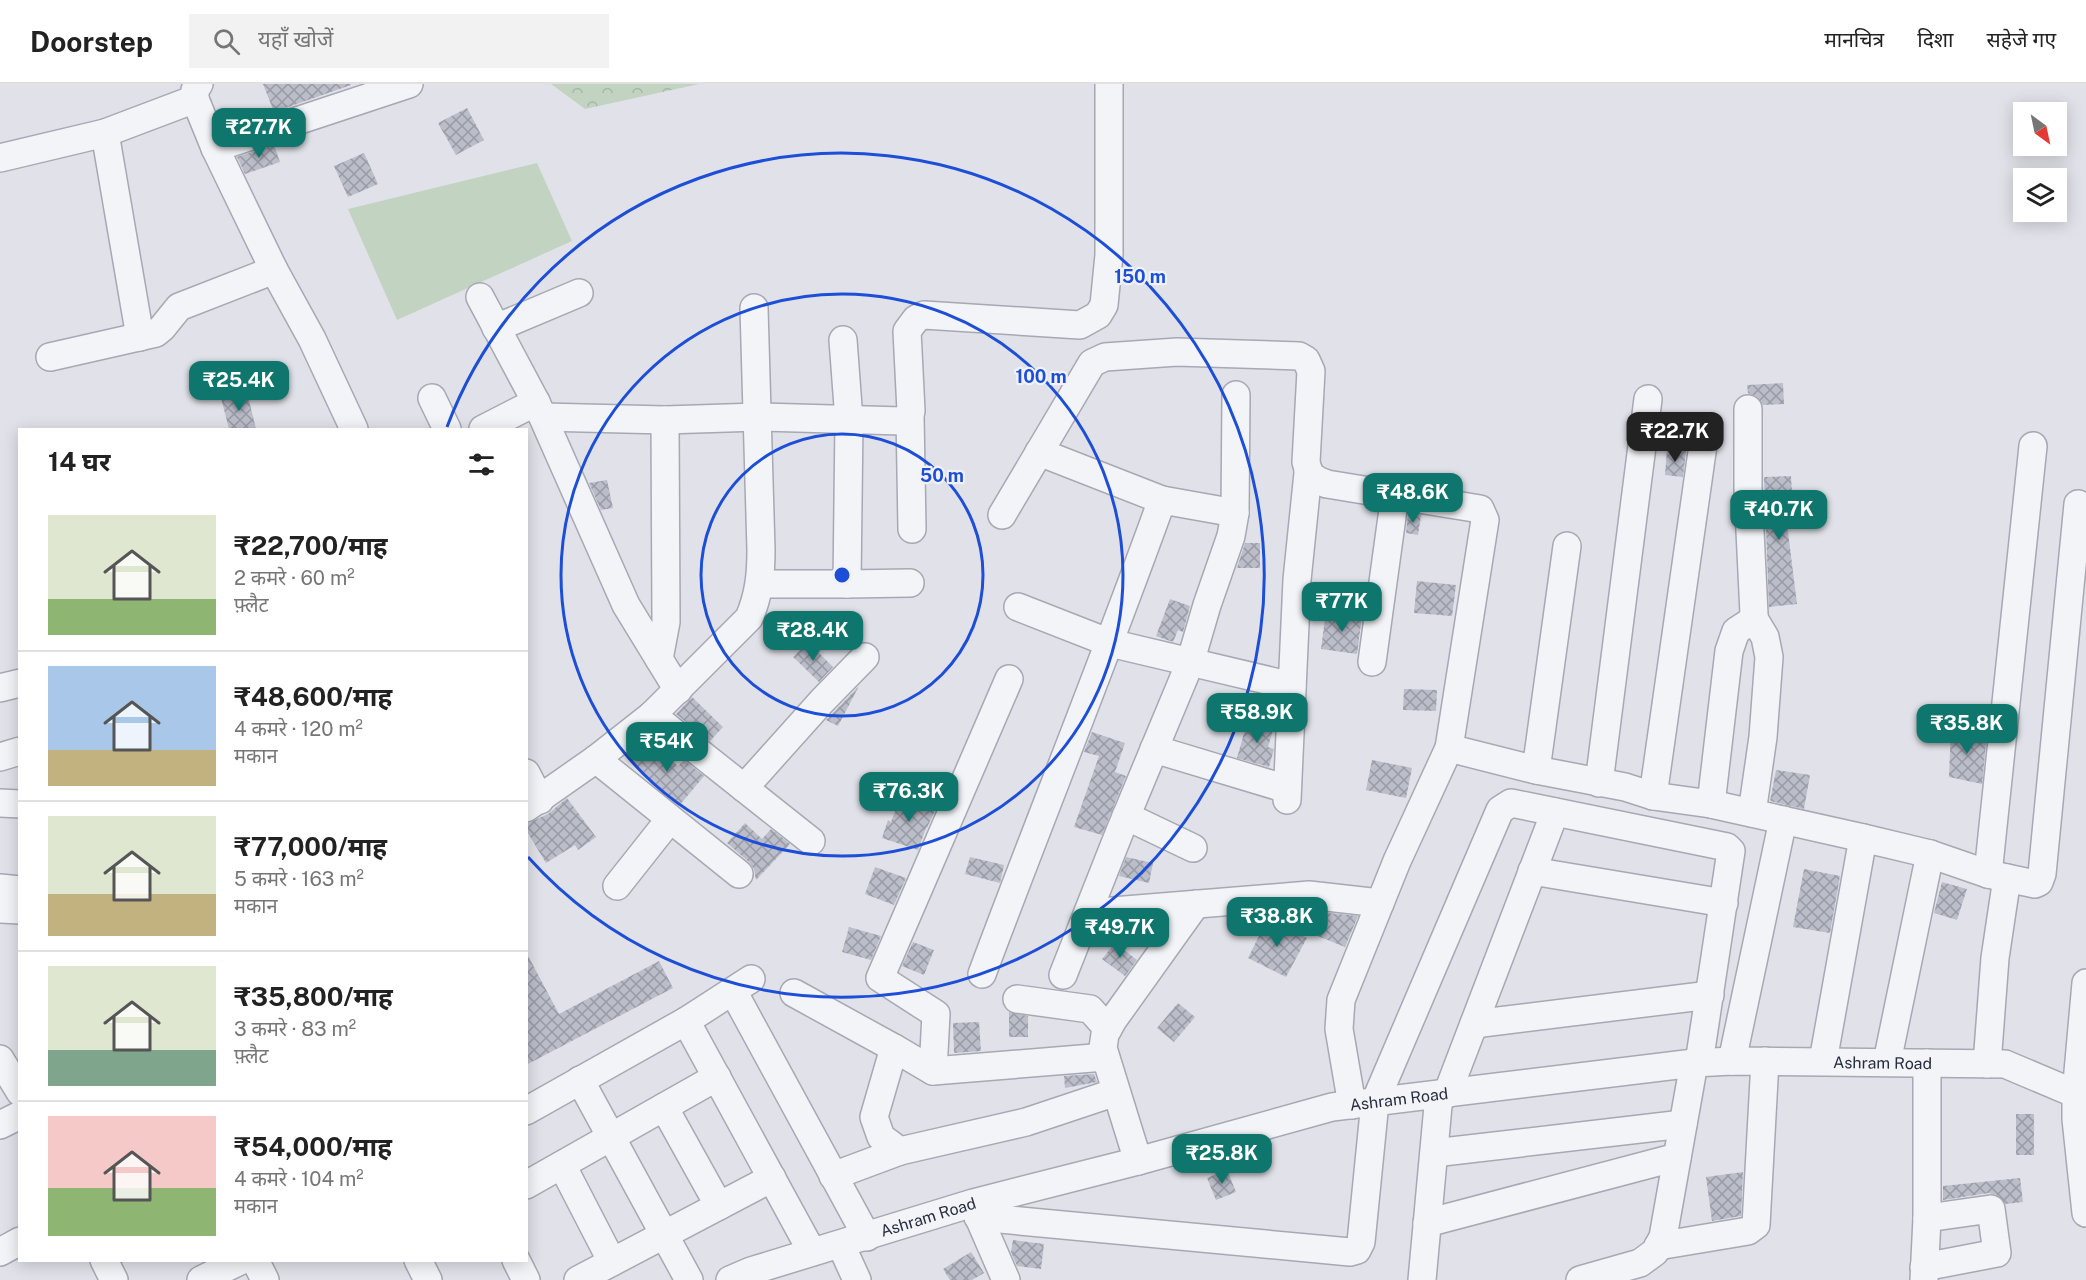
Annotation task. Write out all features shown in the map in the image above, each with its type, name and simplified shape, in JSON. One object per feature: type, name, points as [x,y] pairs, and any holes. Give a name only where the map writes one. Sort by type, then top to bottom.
[{"type":"street","points":[[215,148],[409,84]]},
{"type":"street","points":[[912,529],[907,331],[916,319],[924,315],[1080,325],[1098,315],[1104,305],[1109,255],[1109,84]]},
{"type":"street","points":[[0,158],[105,133],[197,92],[215,148],[274,270],[312,339],[354,428]]},
{"type":"street","points":[[105,133],[140,336]]},
{"type":"street","points":[[50,357],[159,331],[179,307],[274,270]]},
{"type":"street","points":[[496,328],[579,292]]},
{"type":"street","points":[[480,297],[539,409],[626,605],[678,690]]},
{"type":"street","points":[[528,782],[533,804],[652,715],[749,618],[760,584],[761,550],[754,308]]},
{"type":"street","points":[[1080,325],[1092,363]]},
{"type":"street","points":[[843,340],[849,420],[847,584]]},
{"type":"street","points":[[1002,515],[1092,363],[1105,357],[1177,352],[1299,356],[1306,360],[1311,371],[1306,462],[1308,473],[1297,580],[1287,794],[1154,748]]},
{"type":"street","points":[[1063,975],[1190,663],[1231,536],[1235,513],[1236,395]]},
{"type":"street","points":[[432,398],[447,428]]},
{"type":"street","points":[[1599,783],[1648,399]]},
{"type":"street","points":[[486,428],[539,409],[665,420],[758,417],[903,421],[910,416]]},
{"type":"street","points":[[1748,409],[1753,617],[1765,637],[1769,657],[1763,737],[1752,813]]},
{"type":"street","points":[[659,659],[666,622],[665,420]]},
{"type":"street","points":[[1653,796],[1705,431]]},
{"type":"street","points":[[1987,1064],[1998,876],[2033,446]]},
{"type":"street","points":[[1039,452],[1162,500],[1235,513]]},
{"type":"street","points":[[1006,1280],[976,1210],[1350,1252],[1357,1250],[1360,1242],[1364,1104],[1339,1029],[1341,1000],[1380,903],[1449,748],[1485,520],[1480,509],[1327,484],[1312,478],[1308,473]]},
{"type":"street","points":[[1372,662],[1395,495]]},
{"type":"street","points":[[982,974],[1110,643],[1162,500]]},
{"type":"street","points":[[1449,748],[1536,770],[1625,787],[1653,796],[1711,804],[1863,838],[1930,854],[1998,876],[2035,884],[2039,882],[2042,874],[2078,504]]},
{"type":"street","points":[[1536,770],[1567,546]]},
{"type":"street","points":[[760,584],[910,583]]},
{"type":"street","points":[[1018,607],[1110,643],[1292,686]]},
{"type":"street","points":[[1711,804],[1729,651],[1736,631],[1750,622],[1753,617]]},
{"type":"street","points":[[744,788],[865,657]]},
{"type":"street","points":[[933,1071],[936,1014],[880,978],[1009,679]]},
{"type":"street","points":[[0,688],[18,684]]},
{"type":"street","points":[[652,715],[811,841]]},
{"type":"street","points":[[0,757],[18,752]]},
{"type":"street","points":[[596,759],[739,874]]},
{"type":"street","points":[[0,803],[18,804]]},
{"type":"street","points":[[1364,1104],[1500,810],[1506,805],[1511,803],[1727,847],[1731,851],[1731,858],[1710,995],[1663,1237],[1655,1252],[1640,1263],[1580,1280]]},
{"type":"street","points":[[1422,1280],[1434,1154],[1443,1094],[1474,1024],[1555,812]]},
{"type":"street","points":[[1126,816],[1193,848]]},
{"type":"street","points":[[618,886],[670,819]]},
{"type":"street","points":[[1732,1061],[1783,820]]},
{"type":"street","points":[[1822,1061],[1863,838]]},
{"type":"street","points":[[1887,1062],[1930,854]]},
{"type":"street","points":[[1532,871],[1724,903]]},
{"type":"street","points":[[0,888],[18,890]]},
{"type":"street","points":[[1088,913],[1309,895],[1380,903]]},
{"type":"street","points":[[1138,1161],[1105,1057],[1103,1048],[1105,1034],[1196,904]]},
{"type":"street","points":[[0,909],[18,910]]},
{"type":"street","points":[[2086,983],[2081,1094],[2076,1119],[2086,1213]]},
{"type":"street","points":[[528,1110],[686,1021],[742,985],[833,1176],[867,1237]]},
{"type":"street","points":[[794,993],[933,1071],[1105,1057]]},
{"type":"street","points":[[1474,1024],[1710,995]]},
{"type":"street","points":[[1017,999],[1090,1009],[1108,1029]]},
{"type":"street","points":[[686,1021],[812,1252]]},
{"type":"street","points":[[894,1048],[874,1117],[881,1137],[900,1151]]},
{"type":"street","points":[[0,1059],[18,1089]]},
{"type":"street","points":[[1658,1246],[1748,1231],[1756,1225],[1765,1060]]},
{"type":"street","name":"Ashram Road","points":[[746,1277],[812,1252],[976,1210],[1138,1161],[1332,1107],[1697,1063],[1765,1060],[2005,1064],[2081,1094]]},
{"type":"street","points":[[1926,1063],[1927,1218],[1924,1274],[1997,1253],[1991,1209],[1927,1218]]},
{"type":"street","points":[[528,1184],[717,1077]]},
{"type":"street","points":[[580,1080],[689,1280]]},
{"type":"street","points":[[833,1176],[900,1151],[1026,1122],[1116,1092]]},
{"type":"street","points":[[664,1107],[719,1206]]},
{"type":"street","points":[[0,1125],[18,1116]]},
{"type":"street","points":[[1434,1154],[1683,1125]]},
{"type":"street","points":[[1427,1222],[1677,1156]]},
{"type":"street","points":[[562,1165],[612,1262]]},
{"type":"street","points":[[578,1280],[772,1178]]},
{"type":"street","points":[[0,1252],[18,1242]]},
{"type":"street","points":[[841,1245],[857,1280]]},
{"type":"street","points":[[105,1262],[114,1280]]},
{"type":"street","points":[[201,1280],[238,1262]]},
{"type":"street","points":[[256,1262],[265,1280]]},
{"type":"street","points":[[419,1262],[428,1280]]},
{"type":"street","points":[[517,1262],[526,1280]]},
{"type":"green space","points":[[551,84],[699,84],[585,109]]},
{"type":"green space","points":[[537,163],[572,241],[397,320],[348,209]]},
{"type":"building","points":[[263,84],[350,84],[351,85],[274,112]]},
{"type":"building","points":[[467,108],[484,140],[456,155],[438,123]]},
{"type":"building","points":[[274,145],[280,162],[245,174],[237,157]]},
{"type":"building","points":[[364,153],[378,184],[348,197],[334,166]]},
{"type":"building","points":[[1783,383],[1784,404],[1763,405],[1756,396],[1748,393],[1747,385]]},
{"type":"building","points":[[247,392],[256,428],[229,428],[221,398]]},
{"type":"building","points":[[1667,449],[1686,451],[1683,477],[1665,475]]},
{"type":"building","points":[[1791,476],[1793,508],[1785,508],[1797,604],[1769,607],[1764,477]]},
{"type":"building","points":[[607,480],[613,508],[601,510],[589,483]]},
{"type":"building","points":[[1408,513],[1421,515],[1418,535],[1406,533]]},
{"type":"building","points":[[1245,543],[1260,543],[1260,568],[1237,568]]},
{"type":"building","points":[[1417,581],[1456,585],[1452,616],[1414,613]]},
{"type":"building","points":[[1170,599],[1190,606],[1183,632],[1178,630],[1173,642],[1156,636]]},
{"type":"building","points":[[1326,612],[1362,616],[1357,654],[1321,649]]},
{"type":"building","points":[[808,642],[833,667],[819,682],[793,657]]},
{"type":"building","points":[[859,686],[838,726],[826,720],[834,712]]},
{"type":"building","points":[[1404,689],[1437,690],[1436,711],[1403,710]]},
{"type":"building","points":[[692,697],[723,727],[710,741],[676,714]]},
{"type":"building","points":[[1248,719],[1274,727],[1268,747],[1274,749],[1269,767],[1237,758]]},
{"type":"building","points":[[1951,726],[1987,735],[1982,784],[1949,777]]},
{"type":"building","points":[[1092,732],[1125,743],[1115,772],[1126,776],[1102,835],[1074,827],[1099,756],[1084,752]]},
{"type":"building","points":[[649,740],[678,766],[684,760],[704,776],[679,806],[630,761]]},
{"type":"building","points":[[1372,760],[1412,768],[1406,798],[1366,790]]},
{"type":"building","points":[[1776,770],[1810,775],[1804,809],[1770,801]]},
{"type":"building","points":[[901,796],[936,808],[918,850],[882,838],[888,820],[891,822]]},
{"type":"building","points":[[567,798],[596,837],[578,850],[575,845],[546,863],[528,833],[528,823],[548,814]]},
{"type":"building","points":[[745,823],[762,839],[771,829],[790,844],[756,880],[754,869],[749,862],[727,843]]},
{"type":"building","points":[[970,857],[1004,865],[1000,883],[965,874]]},
{"type":"building","points":[[1126,857],[1153,863],[1149,883],[1119,876]]},
{"type":"building","points":[[875,867],[906,878],[894,905],[865,894]]},
{"type":"building","points":[[1804,869],[1840,876],[1830,933],[1793,927]]},
{"type":"building","points":[[1942,882],[1967,889],[1957,920],[1934,913]]},
{"type":"building","points":[[1319,912],[1358,916],[1345,947],[1310,933]]},
{"type":"building","points":[[1268,918],[1307,938],[1286,977],[1248,958]]},
{"type":"building","points":[[849,927],[881,936],[871,960],[842,952]]},
{"type":"building","points":[[913,942],[934,950],[924,975],[902,966]]},
{"type":"building","points":[[1115,943],[1137,960],[1125,976],[1102,959]]},
{"type":"building","points":[[528,956],[559,1014],[659,961],[673,988],[528,1064]]},
{"type":"building","points":[[1178,1003],[1195,1017],[1174,1042],[1157,1028]]},
{"type":"building","points":[[1009,1012],[1028,1016],[1028,1037],[1009,1037]]},
{"type":"building","points":[[979,1022],[981,1051],[954,1053],[953,1023]]},
{"type":"building","points":[[1094,1074],[1097,1082],[1065,1088],[1064,1076]]},
{"type":"building","points":[[2016,1114],[2034,1114],[2034,1155],[2016,1155]]},
{"type":"building","points":[[1227,1170],[1236,1192],[1216,1200],[1207,1178]]},
{"type":"building","points":[[1743,1172],[1741,1216],[1712,1221],[1706,1177]]},
{"type":"building","points":[[2020,1178],[2023,1202],[2005,1204],[1997,1195],[1989,1193],[1943,1200],[1943,1186]]},
{"type":"building","points":[[1013,1240],[1044,1244],[1041,1269],[1017,1266],[1011,1252]]},
{"type":"building","points":[[971,1252],[984,1273],[972,1280],[950,1280],[943,1269]]}]
